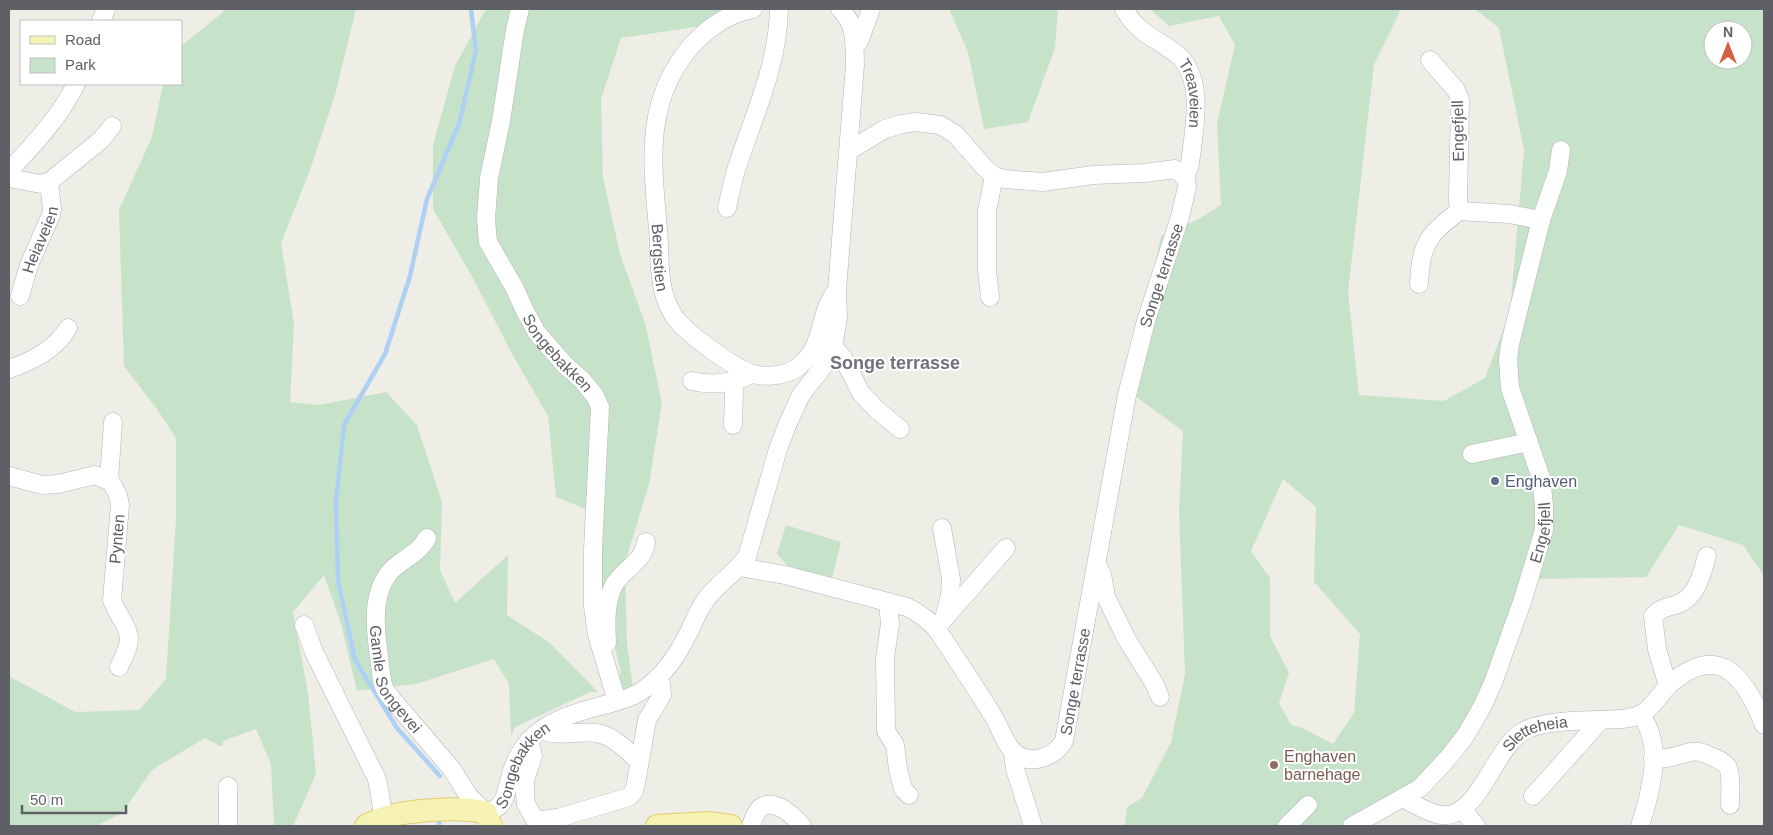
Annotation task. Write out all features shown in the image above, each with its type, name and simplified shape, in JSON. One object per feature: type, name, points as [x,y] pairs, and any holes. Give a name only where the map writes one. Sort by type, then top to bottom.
[{"type":"main road","points":[[375,822],[442,810],[476,810],[489,820]]},
{"type":"main road","points":[[657,826],[707,823],[731,826]]},
{"type":"street","name":"Songebakken","points":[[520,9],[501,121],[489,178],[486,218],[488,242],[514,287],[537,333],[565,366],[582,380],[595,396],[600,407],[593,550],[593,606],[597,635],[617,701]]},
{"type":"street","name":"Bergstien","points":[[752,9],[741,11],[718,22],[705,31],[682,57],[665,87],[656,114],[654,184],[662,276],[666,299],[675,318],[686,329],[726,358],[752,374],[761,376],[786,374],[809,356],[816,345],[829,302],[837,290]]},
{"type":"street","points":[[727,208],[736,169],[772,66],[779,9]]},
{"type":"street","name":"Songebakken","points":[[489,820],[506,795],[510,776],[517,759],[535,735],[572,714],[639,693],[669,666],[678,654],[704,602],[719,584],[739,567],[747,557],[752,546],[778,449],[801,395],[822,368],[833,346],[838,318],[837,290],[850,150],[855,65],[854,31],[851,22],[840,9]]},
{"type":"street","points":[[854,44],[859,42],[871,9]]},
{"type":"street","name":"Treaveien","points":[[1124,9],[1137,26],[1179,56],[1190,70],[1195,88],[1195,118],[1190,163],[1188,170],[1182,174]]},
{"type":"street","name":"Engefjell","points":[[1430,60],[1456,90],[1460,100],[1459,211]]},
{"type":"street","points":[[9,171],[66,105],[76,85]]},
{"type":"street","points":[[850,150],[886,129],[916,122],[940,125],[955,134],[985,168],[994,176],[1004,180],[1043,182],[1093,175],[1145,174],[1175,169],[1182,174]]},
{"type":"street","name":"Heiaveien","points":[[9,178],[40,184],[49,182],[101,140],[112,126]]},
{"type":"street","name":"Engefjell","points":[[1352,826],[1420,788],[1466,735],[1493,683],[1538,554],[1544,530],[1544,500],[1541,478],[1510,388],[1508,360],[1510,344],[1541,220],[1558,171],[1561,150]]},
{"type":"street","name":"Songe terrasse","points":[[1013,752],[1031,759],[1043,758],[1059,749],[1064,741],[1127,395],[1146,321],[1180,217],[1187,187],[1186,178],[1182,174]]},
{"type":"street","points":[[990,297],[987,270],[987,211],[994,176]]},
{"type":"street","name":"Heiaveien","points":[[20,296],[29,265],[51,215],[49,182]]},
{"type":"street","points":[[1419,284],[1420,261],[1424,246],[1438,228],[1459,211],[1509,214],[1541,220]]},
{"type":"street","points":[[9,369],[26,363],[51,349],[62,340],[68,328]]},
{"type":"street","points":[[833,346],[843,358],[861,393],[876,409],[900,429]]},
{"type":"street","points":[[692,381],[704,384],[733,381],[752,374]]},
{"type":"street","points":[[733,381],[733,425]]},
{"type":"street","points":[[9,476],[42,485],[58,484],[95,475],[109,480],[112,459],[113,422]]},
{"type":"street","points":[[1472,454],[1529,442]]},
{"type":"street","name":"Pynten","points":[[109,480],[118,495],[120,505],[112,600],[116,612],[129,634],[128,648],[120,668]]},
{"type":"street","points":[[940,623],[950,595],[951,579],[942,528]]},
{"type":"street","name":"Gamle Songevei","points":[[427,538],[415,554],[388,575],[377,602],[377,643],[384,688],[452,768],[468,795],[489,820]]},
{"type":"street","points":[[605,666],[608,657],[609,598],[619,577],[645,551],[646,542]]},
{"type":"street","points":[[940,623],[1006,548]]},
{"type":"street","points":[[1668,686],[1657,649],[1653,616],[1659,609],[1682,602],[1692,594],[1696,588],[1707,556]]},
{"type":"street","name":"Songe terrasse","points":[[1097,565],[1102,574],[1106,597],[1126,638],[1154,683],[1160,697]]},
{"type":"street","points":[[739,567],[785,575],[907,607],[940,623],[1013,752],[1015,769],[1033,826]]},
{"type":"street","points":[[888,602],[890,624],[884,658],[886,732],[895,745],[903,789],[910,795]]},
{"type":"street","points":[[304,625],[314,652],[380,788],[382,810],[375,822]]},
{"type":"street","points":[[1640,826],[1650,786],[1654,749],[1651,735],[1642,714],[1668,686],[1686,671],[1696,666],[1712,665],[1722,666],[1730,670],[1750,694],[1764,725]]},
{"type":"street","points":[[639,761],[603,734],[587,732],[535,735],[533,756],[525,780],[526,804],[534,818],[542,820],[558,818],[629,797],[634,791],[647,720],[662,695],[661,685],[656,678]]},
{"type":"street","name":"Sletteheia","points":[[1462,809],[1474,798],[1504,748],[1523,732],[1546,724],[1628,719],[1642,714]]},
{"type":"street","points":[[1533,796],[1601,720]]},
{"type":"street","points":[[1653,758],[1673,758],[1688,752],[1697,751],[1704,752],[1720,761],[1729,771],[1730,805]]},
{"type":"street","points":[[228,786],[228,826]]},
{"type":"street","points":[[1403,798],[1432,813],[1442,815],[1453,814],[1462,809],[1476,826]]},
{"type":"street","points":[[489,820],[526,804]]},
{"type":"street","points":[[750,826],[762,807],[770,805],[783,808],[802,826]]},
{"type":"street","points":[[1287,826],[1308,805]]},
{"type":"green space","points":[[227,9],[356,9],[335,95],[310,170],[281,243],[294,324],[290,402],[319,405],[386,392],[417,425],[442,502],[440,570],[455,603],[508,555],[507,615],[550,643],[598,692],[590,692],[515,727],[511,736],[509,684],[494,659],[416,684],[357,691],[341,624],[324,575],[293,612],[308,693],[316,774],[293,826],[274,826],[271,764],[256,729],[223,741],[222,747],[205,738],[152,770],[122,813],[96,826],[9,826],[9,676],[75,712],[139,710],[166,679],[176,519],[176,438],[157,409],[124,366],[119,210],[152,137],[163,85],[182,85],[182,45]]},
{"type":"green space","points":[[486,9],[755,9],[702,26],[621,38],[601,99],[603,177],[620,254],[645,323],[662,403],[649,484],[625,563],[627,644],[633,688],[613,690],[621,673],[602,592],[593,512],[556,497],[548,416],[433,209],[433,145],[455,66]]},
{"type":"green space","points":[[949,9],[1058,9],[1055,48],[1028,122],[984,129],[968,52]]},
{"type":"green space","points":[[1150,9],[1401,9],[1374,65],[1348,292],[1359,395],[1444,401],[1485,378],[1510,312],[1524,150],[1499,28],[1475,9],[1764,9],[1764,576],[1743,545],[1679,525],[1646,577],[1536,579],[1480,723],[1443,777],[1367,826],[1125,826],[1127,807],[1142,798],[1171,742],[1185,674],[1179,510],[1183,431],[1135,396],[1145,315],[1161,236],[1199,219],[1221,205],[1217,124],[1235,45],[1219,16],[1169,26]],"holes":[[[1283,479],[1316,507],[1314,582],[1360,634],[1354,713],[1333,744],[1300,727],[1291,725],[1279,703],[1289,673],[1270,636],[1270,578],[1251,551]]]},
{"type":"green space","points":[[786,525],[841,542],[832,578],[819,577],[792,570],[777,554]]},
{"type":"waterway","points":[[440,776],[397,728],[355,660],[338,581],[336,502],[344,425],[385,354],[410,276],[427,199],[459,124],[476,51],[471,9]]},
{"type":"place","name":"Enghaven","points":[[1495,481]]},
{"type":"place","name":"Enghaven barnehage","points":[[1274,765]]},
{"type":"district","name":"Songe terrasse","points":[[895,363]]}]
